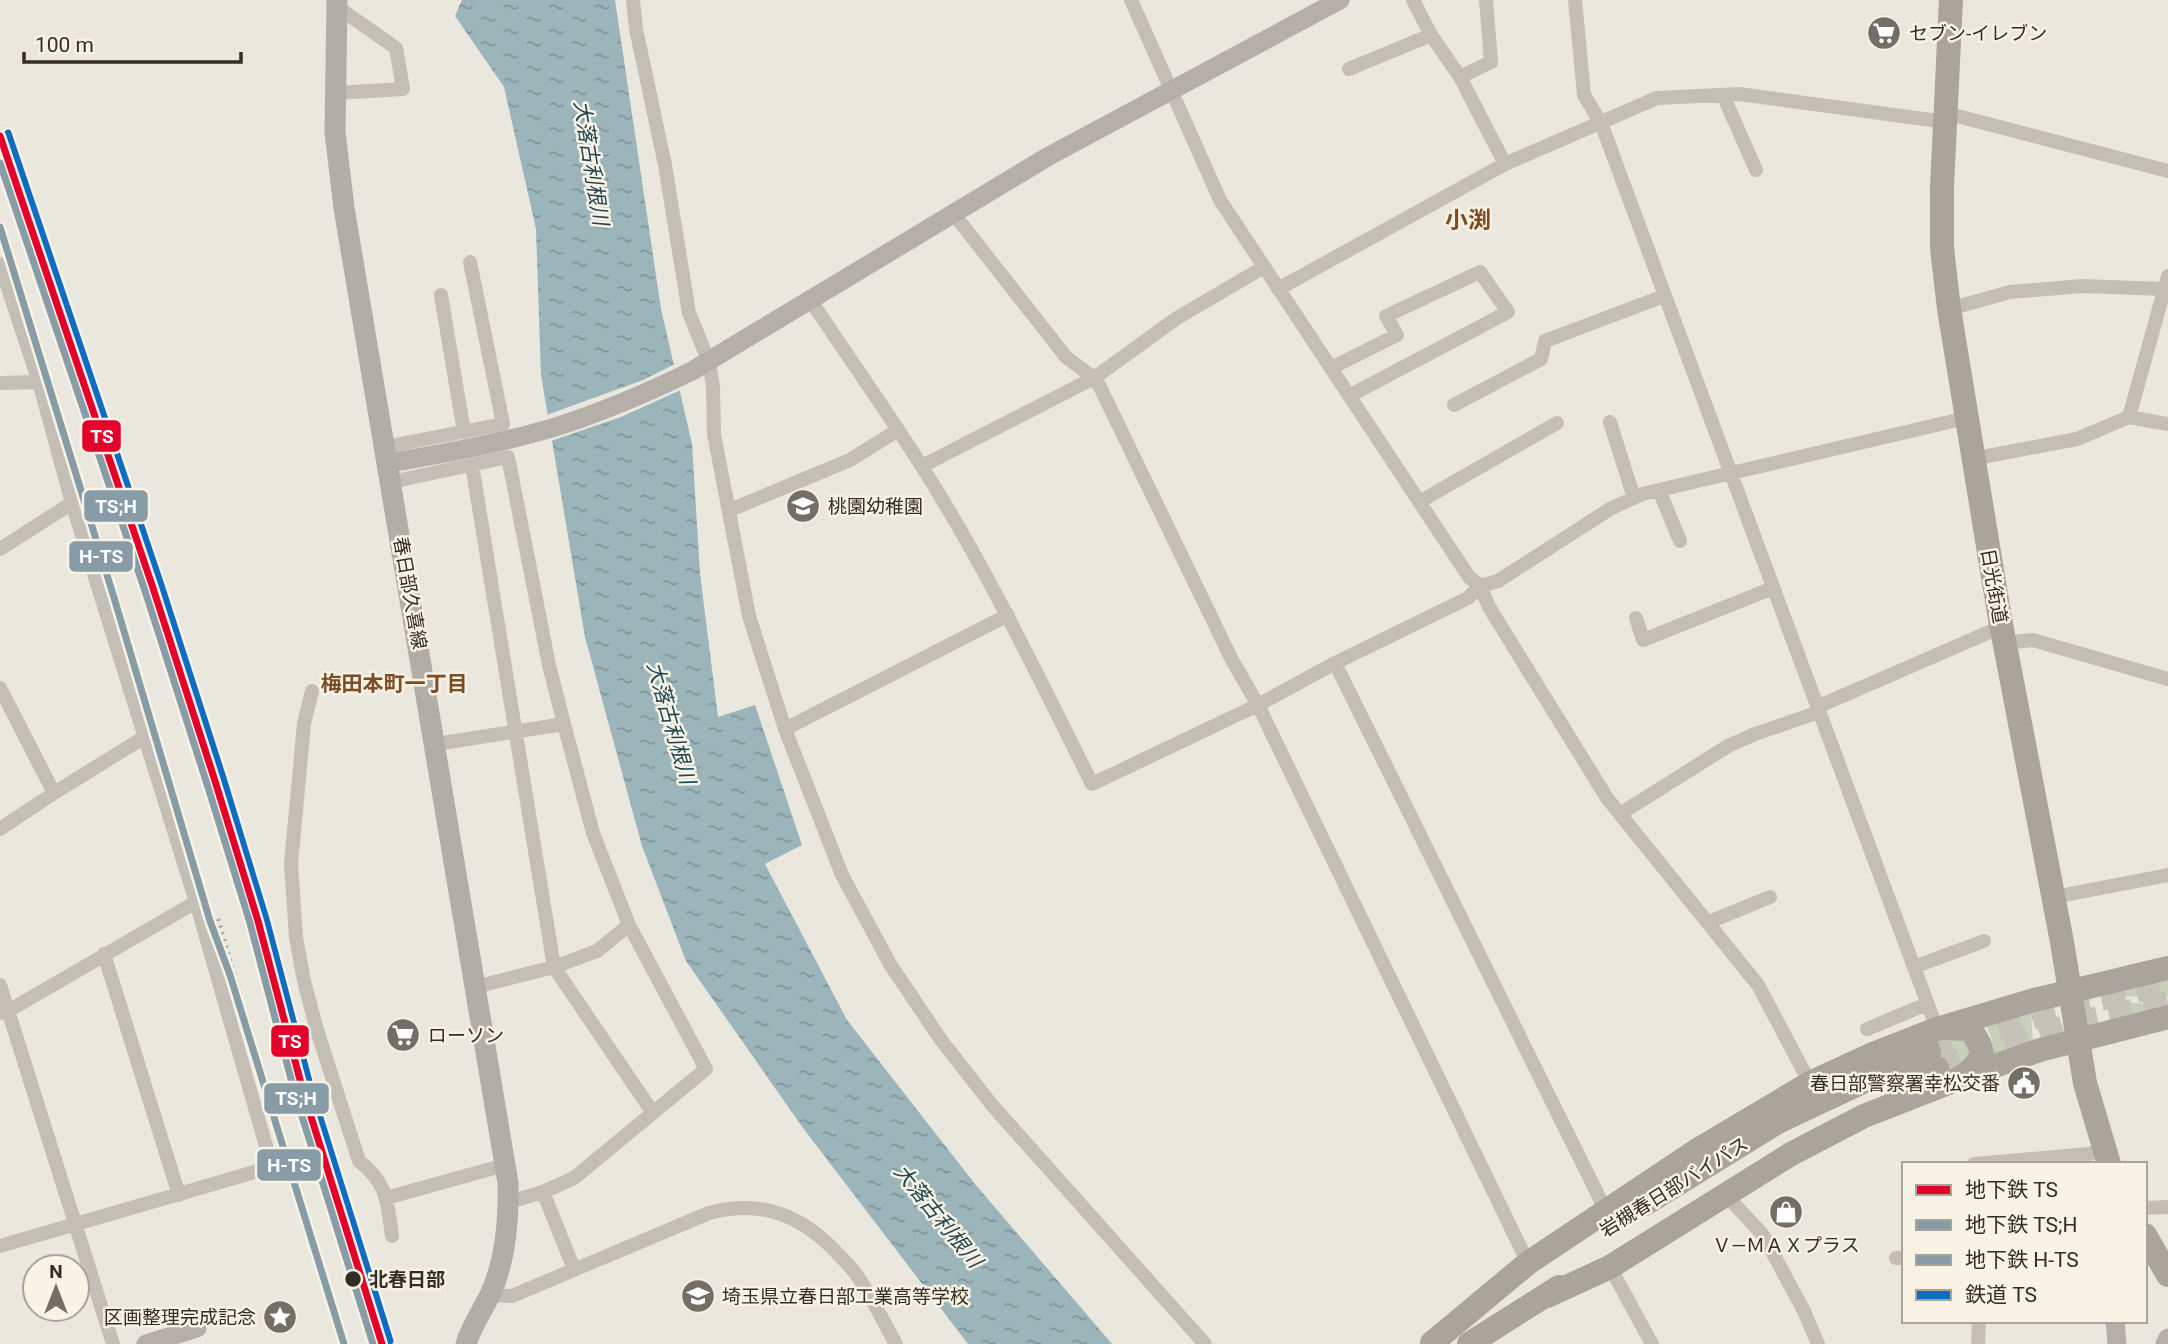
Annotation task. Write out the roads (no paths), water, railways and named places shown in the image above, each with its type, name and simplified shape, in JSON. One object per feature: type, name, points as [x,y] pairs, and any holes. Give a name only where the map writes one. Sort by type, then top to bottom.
[{"type":"highway","name":"日光街道","points":[[1951,0],[1942,248],[1949,309],[1972,459],[2054,897],[2085,1083],[2106,1156]]},
{"type":"highway","points":[[1431,1343],[1528,1263],[1699,1149],[1810,1083],[1873,1054],[1935,1050],[2070,991],[2168,968]]},
{"type":"highway","points":[[1547,1296],[1611,1267],[1791,1154],[1864,1116],[1961,1078],[2078,1040],[2168,1017]]},
{"type":"highway","points":[[1935,1050],[1969,1029],[1979,1040],[1982,1051],[1974,1068],[1961,1078]]},
{"type":"highway","name":"岩槻春日部バイパス","points":[[1469,1344],[1547,1296],[1724,1175],[1800,1130],[1862,1100],[1935,1050]]},
{"type":"highway","name":"岩槻春日部バイパス","points":[[1431,1343],[1640,1207],[1778,1122],[1935,1050]]},
{"type":"highway","points":[[2147,1238],[2168,1275]]},
{"type":"main road","name":"春日部久喜線","points":[[336,3],[335,132],[342,196],[436,744],[509,1202],[502,1261],[466,1344]]},
{"type":"street","points":[[633,0],[636,29],[665,165],[689,313],[701,367],[713,387],[714,434],[749,616],[785,729],[842,875],[891,964],[941,1040],[992,1105],[1205,1344]]},
{"type":"street","points":[[1130,0],[1220,200],[1469,577],[1480,586],[1489,607],[1607,798],[1758,985],[1810,1083]]},
{"type":"street","points":[[388,464],[509,440],[554,427],[635,397],[701,367],[1049,156],[1340,0]]},
{"type":"street","points":[[1413,0],[1431,35],[1460,77],[1505,164]]},
{"type":"street","points":[[1460,77],[1490,62],[1486,0]]},
{"type":"street","points":[[1575,0],[1584,95],[1601,123],[1914,967],[1927,1004],[1935,1050]]},
{"type":"street","points":[[335,93],[402,89],[396,48],[336,3]]},
{"type":"street","points":[[1349,69],[1431,35]]},
{"type":"street","points":[[1723,94],[1756,170]]},
{"type":"street","points":[[1278,289],[1505,164],[1657,98],[1739,94],[1946,117],[2168,171]]},
{"type":"street","points":[[953,213],[1066,357],[1094,378],[1232,660],[1258,705],[1528,1263]]},
{"type":"street","points":[[388,464],[464,432],[503,424],[470,262]]},
{"type":"street","points":[[0,264],[39,382],[72,503],[196,902],[272,1167],[0,1246]]},
{"type":"street","points":[[922,466],[1094,378],[1177,318],[1264,267]]},
{"type":"street","points":[[1331,368],[1397,335],[1386,316],[1480,272],[1508,312],[1349,396]]},
{"type":"street","points":[[1949,309],[2010,292],[2166,282],[2129,417]]},
{"type":"street","points":[[441,295],[464,432]]},
{"type":"street","points":[[1454,405],[1541,359],[1545,341],[1664,296]]},
{"type":"street","points":[[811,301],[922,466],[1008,615],[1092,784],[1258,705],[1335,663],[1468,598],[1480,586],[1498,582],[1610,509],[1634,498],[1730,472],[1966,418]]},
{"type":"street","points":[[0,383],[39,382]]},
{"type":"street","points":[[1972,459],[2077,439],[2129,417],[2168,424]]},
{"type":"street","points":[[1610,422],[1634,498]]},
{"type":"street","points":[[1419,502],[1557,423]]},
{"type":"street","points":[[730,510],[850,460],[898,430]]},
{"type":"street","points":[[388,464],[472,465],[508,457],[549,665],[593,833],[629,925],[706,1069],[574,1178],[543,1192],[509,1202]]},
{"type":"street","points":[[472,465],[554,967],[653,1113]]},
{"type":"street","points":[[1659,490],[1680,541]]},
{"type":"street","points":[[0,549],[72,503]]},
{"type":"street","points":[[1636,618],[1643,640],[1773,588]]},
{"type":"street","points":[[785,729],[1008,615]]},
{"type":"street","points":[[1620,814],[1728,746],[2003,635],[2032,640],[2168,679]]},
{"type":"street","points":[[1335,663],[1606,1210]]},
{"type":"street","points":[[0,688],[54,793]]},
{"type":"street","points":[[312,691],[304,724],[291,863],[296,937],[317,1030],[359,1161],[376,1174],[386,1198],[392,1236]]},
{"type":"street","points":[[436,744],[564,724]]},
{"type":"street","points":[[0,829],[143,738]]},
{"type":"street","points":[[2054,897],[2168,875]]},
{"type":"street","points":[[1709,922],[1770,897]]},
{"type":"street","points":[[4,1012],[196,902]]},
{"type":"street","points":[[475,987],[554,967],[597,951],[629,925]]},
{"type":"street","points":[[1914,967],[1984,941]]},
{"type":"street","points":[[104,954],[179,1195]]},
{"type":"street","points":[[0,985],[4,1012],[77,1223],[113,1344]]},
{"type":"street","points":[[1867,1029],[1927,1004]]},
{"type":"street","points":[[1997,1162],[2089,1154],[2106,1156]]},
{"type":"street","points":[[386,1198],[505,1165]]},
{"type":"street","points":[[543,1192],[574,1269]]},
{"type":"street","points":[[1725,1194],[1763,1235],[1804,1311],[1818,1344]]},
{"type":"street","points":[[489,1295],[512,1296],[709,1213],[730,1207],[754,1207],[775,1211],[794,1219],[822,1237],[855,1272],[896,1344]]},
{"type":"street","points":[[2147,1208],[2168,1207]]},
{"type":"street","points":[[1611,1267],[1652,1344]]},
{"type":"street","points":[[1978,1344],[1979,1323]]},
{"type":"street","points":[[2115,1323],[2117,1344]]},
{"type":"street","points":[[146,1344],[197,1328]]},
{"type":"street","points":[[2165,1344],[2168,1338]]},
{"type":"water","name":"大落古利根川","points":[[462,0],[615,0],[661,309],[692,444],[700,574],[718,717],[755,705],[802,845],[765,864],[847,1020],[975,1184],[1112,1344],[968,1344],[803,1128],[686,961],[642,846],[585,637],[541,375],[536,229],[504,87],[455,16]]},
{"type":"tunnel","points":[[1929,1051],[2069,1006],[2168,984]]},
{"type":"tunnel","points":[[1937,1068],[2081,1022],[2168,1003]]},
{"type":"railway","points":[[218,919],[343,1344]]},
{"type":"railway","points":[[275,983],[390,1344]]},
{"type":"metro line","name":"TS","points":[[0,136],[153,588],[215,781],[258,921],[303,1091],[382,1344]]},
{"type":"metro line","name":"TS;H","points":[[0,163],[145,591],[207,784],[250,923],[295,1094],[373,1344]]},
{"type":"metro line","name":"H-TS","points":[[0,227],[210,921],[230,975],[344,1344]]},
{"type":"rail line","name":"TS","points":[[8,133],[161,585],[223,778],[266,919],[311,1089],[390,1341]]},
{"type":"place","name":"セブン-イレブン","points":[[1884,33]]},
{"type":"place","name":"桃園幼稚園","points":[[803,506]]},
{"type":"place","name":"ローソン","points":[[403,1035]]},
{"type":"place","name":"春日部警察署幸松交番","points":[[2024,1083]]},
{"type":"place","name":"Ｖ―ＭＡＸプラス","points":[[1786,1212]]},
{"type":"place","name":"北春日部","points":[[353,1279]]},
{"type":"place","name":"埼玉県立春日部工業高等学校","points":[[698,1296]]},
{"type":"place","name":"区画整理完成記念","points":[[280,1317]]},
{"type":"district","name":"小渕","points":[[1468,220]]},
{"type":"district","name":"梅田本町一丁目","points":[[394,684]]}]
